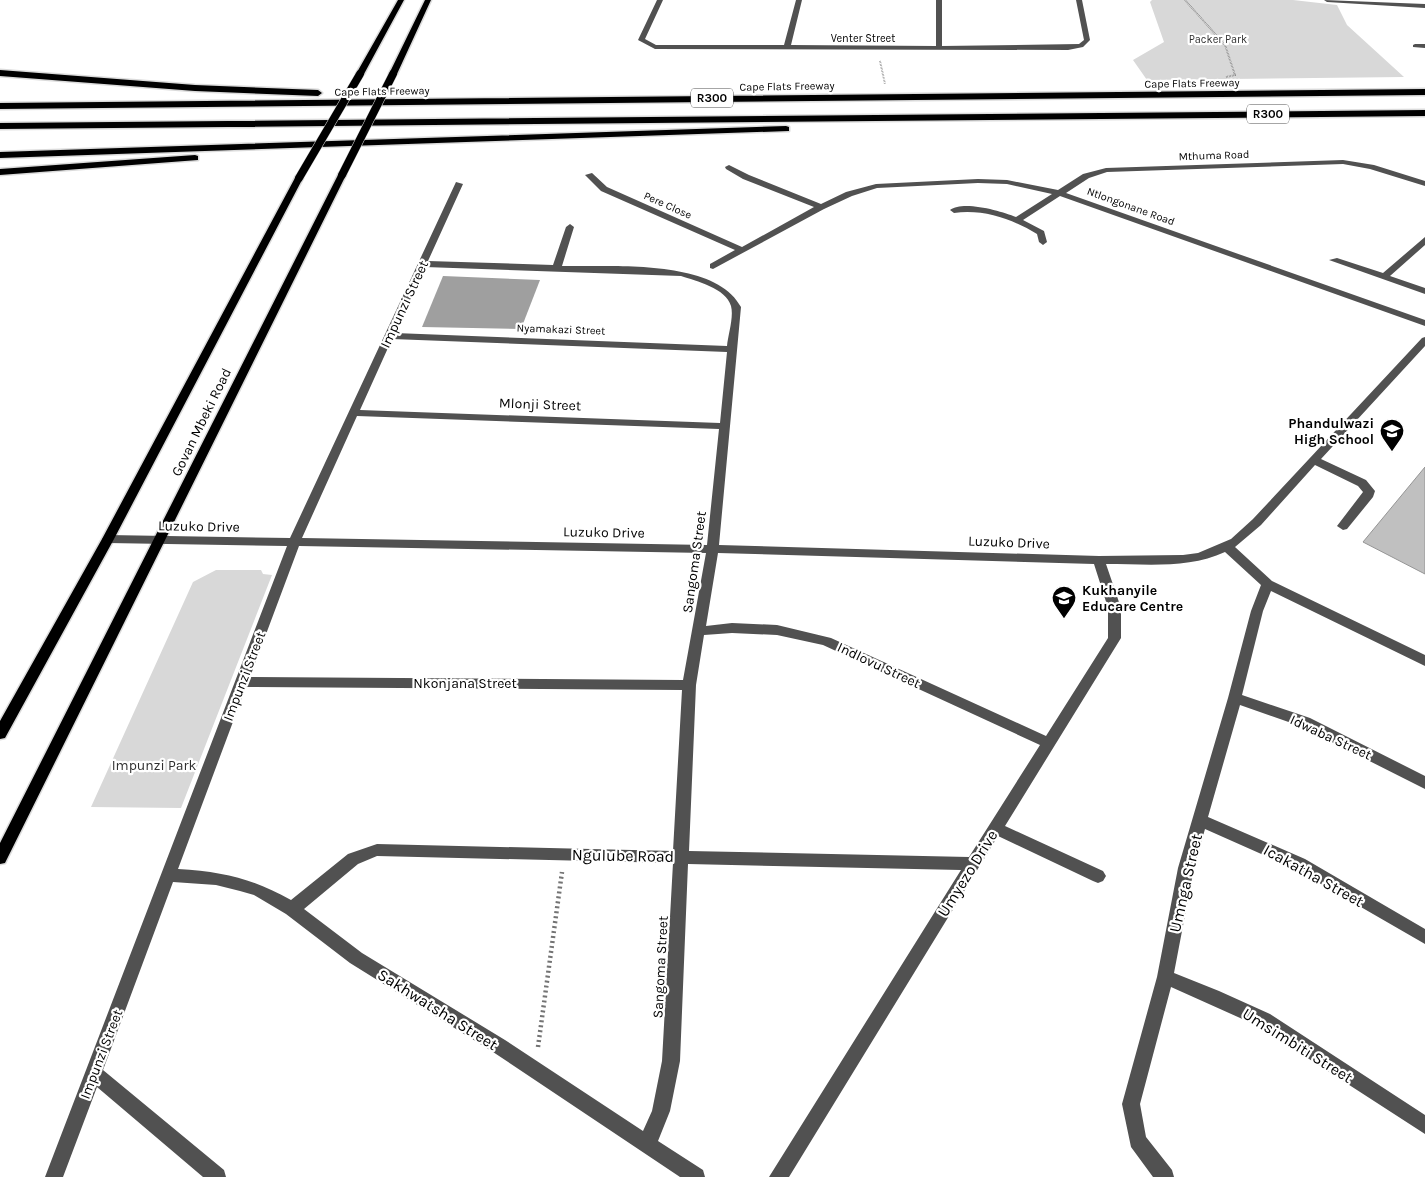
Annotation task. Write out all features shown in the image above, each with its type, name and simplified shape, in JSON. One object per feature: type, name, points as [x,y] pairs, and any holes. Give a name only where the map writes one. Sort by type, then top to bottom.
[{"type":"highway","points":[[0,73],[177,86],[318,93],[656,94],[801,98]]},
{"type":"highway","name":"Cape Flats Freeway","points":[[0,106],[1425,92]]},
{"type":"highway","name":"R300","points":[[0,126],[1425,112]]},
{"type":"highway","points":[[0,155],[958,123],[1112,116]]},
{"type":"highway","points":[[0,172],[278,153],[404,141]]},
{"type":"main road","name":"Govan Mbeki Road","points":[[0,734],[108,539],[299,178],[401,0]]},
{"type":"main road","name":"Govan Mbeki Road","points":[[0,858],[393,74],[428,0]]},
{"type":"street","name":"Venter Street","points":[[660,0],[641,40],[648,45],[665,48],[1068,48],[1081,46],[1087,40],[1079,0]]},
{"type":"street","points":[[787,48],[798,0]]},
{"type":"street","points":[[939,0],[939,48]]},
{"type":"street","points":[[1327,0],[1425,6]]},
{"type":"street","points":[[1416,46],[1425,46]]},
{"type":"street","name":"Mthuma Road","points":[[1015,221],[1098,171],[1343,162],[1371,167],[1425,184]]},
{"type":"street","points":[[729,167],[746,178],[821,207]]},
{"type":"street","name":"Pere Close","points":[[589,175],[604,189],[742,250]]},
{"type":"street","name":"Ntlongonane Road","points":[[713,266],[821,207],[861,190],[896,184],[978,181],[1007,182],[1059,193],[1425,323]]},
{"type":"street","name":"Impunzi Street","points":[[54,1177],[295,542],[459,184]]},
{"type":"street","points":[[954,210],[967,208],[981,209],[1015,221],[1041,233],[1042,242]]},
{"type":"street","points":[[557,268],[570,227]]},
{"type":"street","points":[[1384,277],[1425,240]]},
{"type":"street","points":[[1334,260],[1425,291]]},
{"type":"street","name":"Sangoma Street","points":[[422,264],[676,272],[708,284],[734,300],[736,307],[713,549],[689,685],[671,1061],[667,1090],[661,1112],[646,1144]]},
{"type":"street","name":"Nyamakazi Street","points":[[389,336],[733,349]]},
{"type":"street","name":"Luzuko Drive","points":[[108,539],[713,549],[1099,560],[1200,557],[1235,542],[1257,522],[1425,340]]},
{"type":"street","name":"Mlonji Street","points":[[353,413],[725,426]]},
{"type":"street","points":[[1313,460],[1362,483],[1369,490],[1369,494],[1343,526]]},
{"type":"street","points":[[1226,546],[1268,584],[1425,661]]},
{"type":"street","name":"Umyezo Drive","points":[[778,1177],[1114,638],[1117,626],[1117,612],[1099,560]]},
{"type":"street","name":"Umnga Street","points":[[1165,1177],[1137,1141],[1131,1104],[1165,977],[1186,868],[1235,698],[1257,611],[1268,584]]},
{"type":"street","name":"Indlovu Street","points":[[700,631],[732,628],[777,630],[826,641],[1048,743]]},
{"type":"street","name":"Nkonjana Street","points":[[242,682],[689,685]]},
{"type":"street","name":"Idwaba Street","points":[[1235,698],[1305,722],[1425,783]]},
{"type":"street","name":"Icakatha Street","points":[[1200,820],[1300,864],[1425,937]]},
{"type":"street","points":[[996,828],[1098,876]]},
{"type":"street","name":"Ngulube Road","points":[[292,909],[353,859],[377,850],[973,864]]},
{"type":"street","name":"Sakhwatsha Street","points":[[168,876],[216,878],[259,890],[292,909],[356,958],[535,1070],[696,1177]]},
{"type":"street","name":"Umsimbiti Street","points":[[1165,977],[1213,996],[1264,1020],[1425,1125]]},
{"type":"street","points":[[94,1073],[217,1177]]},
{"type":"path","points":[[1185,0],[1225,45],[1235,75]]},
{"type":"path","points":[[535,1070],[564,854]]},
{"type":"green space","name":"Packer Park","points":[[1152,0],[1293,0],[1337,5],[1347,25],[1404,77],[1147,80],[1133,60],[1164,42],[1150,2]]},
{"type":"green space","name":"Impunzi Park","points":[[216,570],[261,570],[263,574],[272,575],[181,808],[91,807],[193,582]]},
{"type":"shaded area","points":[[443,276],[540,280],[521,329],[422,327]]},
{"type":"building","points":[[1425,467],[1425,574],[1363,542]]},
{"type":"place","name":"Phandulwazi High School","points":[[1392,452]]},
{"type":"place","name":"Kukhanyile Educare Centre","points":[[1064,619]]}]
